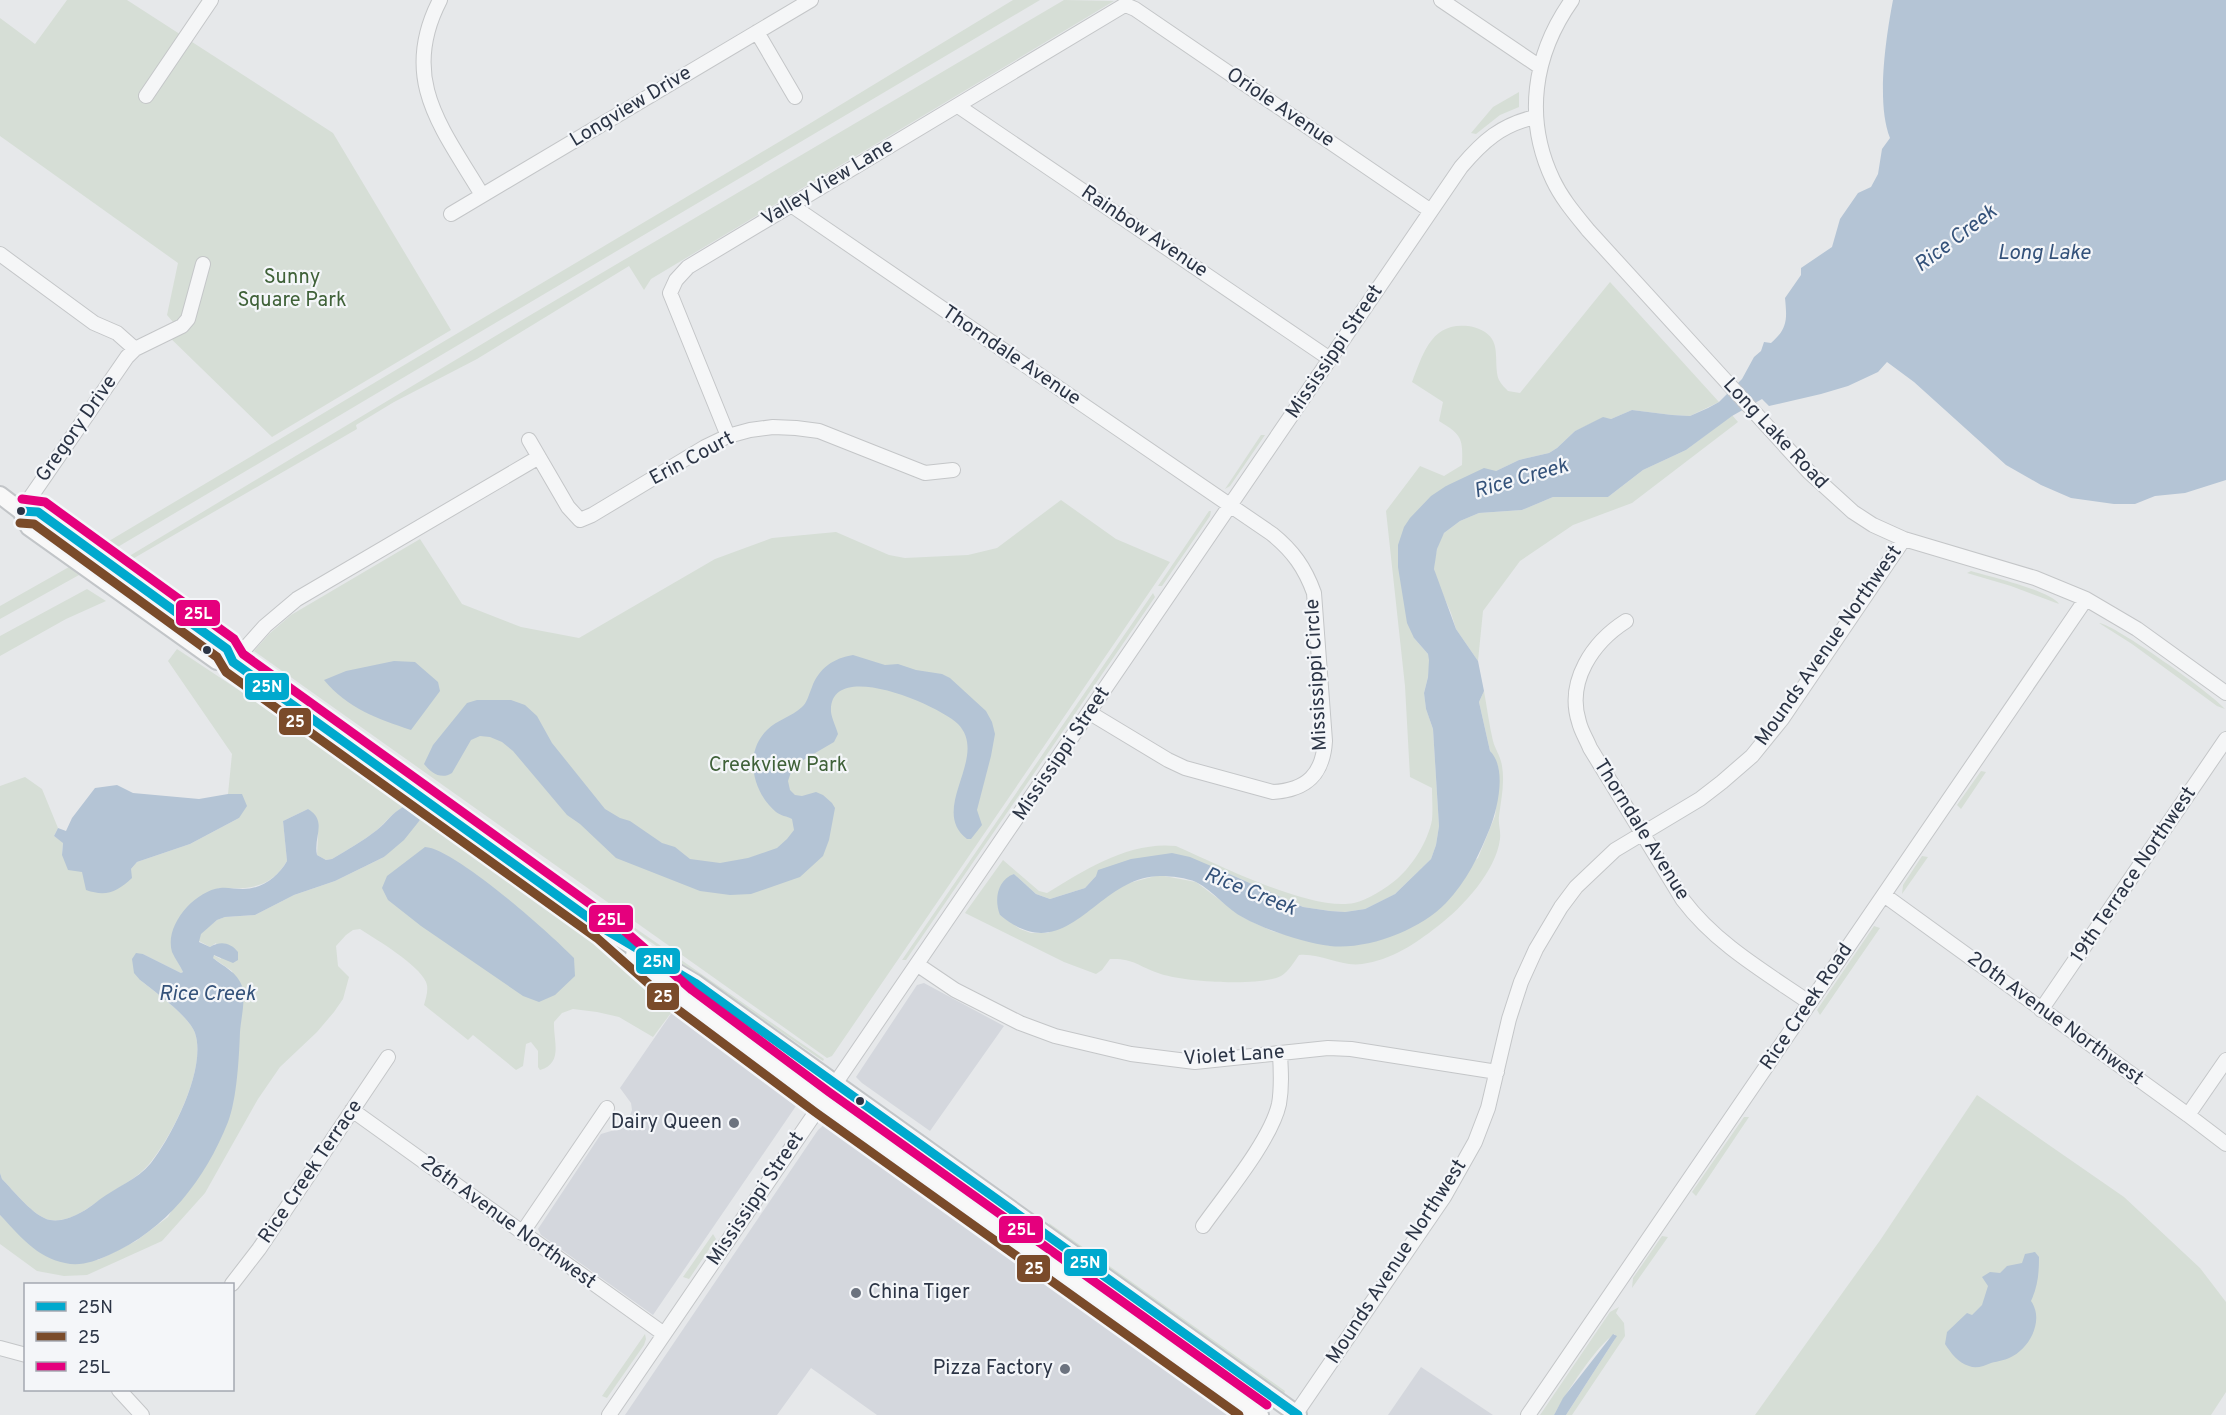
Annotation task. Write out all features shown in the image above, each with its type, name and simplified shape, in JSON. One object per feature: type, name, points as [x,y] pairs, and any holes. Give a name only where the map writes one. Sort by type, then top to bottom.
[{"type":"main road","points":[[0,495],[21,511],[38,512],[227,648],[233,662],[604,929],[695,983],[1296,1414]]},
{"type":"main road","points":[[604,929],[684,999],[822,1102],[1260,1415]]},
{"type":"street","points":[[146,96],[211,0]]},
{"type":"street","points":[[440,0],[431,17],[425,38],[422,59],[424,83],[438,121],[482,195]]},
{"type":"street","name":"Longview Drive","points":[[451,214],[811,0]]},
{"type":"street","points":[[1441,0],[1540,67]]},
{"type":"street","name":"Long Lake Road","points":[[1572,0],[1552,33],[1540,67],[1535,117],[1543,155],[1554,182],[1569,207],[1809,472],[1836,498],[1873,525],[1904,539],[2035,578],[2086,600],[2137,629],[2226,693]]},
{"type":"street","name":"Valley View Lane","points":[[728,436],[670,293],[676,280],[688,267],[1119,8],[1128,6]]},
{"type":"street","name":"Oriole Avenue","points":[[1128,6],[1431,211]]},
{"type":"street","points":[[757,32],[795,97]]},
{"type":"street","name":"Rainbow Avenue","points":[[958,106],[1330,359]]},
{"type":"street","name":"Mississippi Street","points":[[609,1415],[1461,167],[1483,142],[1506,126],[1535,117]]},
{"type":"street","name":"Thorndale Avenue","points":[[791,205],[1230,507]]},
{"type":"street","points":[[0,254],[94,322],[117,333],[135,348],[182,326],[188,319],[203,264]]},
{"type":"street","name":"Gregory Drive","points":[[21,511],[135,348]]},
{"type":"street","name":"Erin Court","points":[[530,440],[568,507],[580,520],[705,447],[728,436],[750,430],[773,427],[796,428],[839,438],[925,473],[953,471]]},
{"type":"street","points":[[233,662],[265,626],[297,599],[539,457]]},
{"type":"street","name":"Mississippi Circle","points":[[1090,713],[1176,764],[1265,791],[1287,791],[1300,787],[1314,775],[1324,754],[1325,741],[1314,593],[1299,559],[1287,546],[1230,507]]},
{"type":"street","name":"Mounds Avenue Northwest","points":[[1296,1414],[1444,1197],[1475,1142],[1488,1108],[1509,1018],[1521,982],[1541,941],[1576,887],[1615,850],[1700,799],[1752,756],[1782,718],[1904,539]]},
{"type":"street","name":"Rice Creek Road","points":[[1528,1415],[2086,600]]},
{"type":"street","name":"Thorndale Avenue","points":[[1626,621],[1608,632],[1586,660],[1577,688],[1576,707],[1579,722],[1590,748],[1698,920],[1731,948],[1810,1003]]},
{"type":"street","name":"19th Terrace Northwest","points":[[2041,1010],[2226,740]]},
{"type":"street","name":"20th Avenue Northwest","points":[[1884,896],[2226,1144]]},
{"type":"street","name":"Violet Lane","points":[[918,965],[955,990],[1020,1023],[1055,1036],[1131,1054],[1195,1062],[1328,1048],[1351,1049],[1497,1072]]},
{"type":"street","points":[[1203,1226],[1264,1140],[1272,1124],[1282,1089],[1280,1053]]},
{"type":"street","name":"Rice Creek Terrace","points":[[233,1283],[259,1249],[388,1057]]},
{"type":"street","points":[[2188,1115],[2226,1060]]},
{"type":"street","points":[[522,1233],[607,1108]]},
{"type":"street","name":"26th Avenue Northwest","points":[[352,1110],[664,1334]]},
{"type":"street","points":[[0,1348],[24,1354]]},
{"type":"street","points":[[121,1391],[142,1415]]},
{"type":"shaded area","points":[[924,983],[1004,1026],[930,1131],[856,1077],[917,985]]},
{"type":"shaded area","points":[[677,1005],[785,1085],[782,1090],[794,1097],[798,1103],[653,1315],[541,1235],[538,1229],[601,1134],[621,1128],[628,1121],[632,1110],[631,1103],[620,1088]]},
{"type":"shaded area","points":[[825,1124],[1233,1415],[877,1415],[811,1368],[777,1415],[625,1415],[818,1130]]},
{"type":"shaded area","points":[[1421,1367],[1493,1415],[1388,1415]]},
{"type":"green space","name":"Sunny Square Park","points":[[67,0],[127,0],[333,133],[451,330],[272,437],[161,329],[173,322],[167,315],[178,263],[0,136],[0,18],[35,44]]},
{"type":"green space","points":[[1013,0],[1040,0],[116,548],[109,541],[809,124]]},
{"type":"green space","points":[[1064,0],[1114,1],[651,279],[644,290],[629,266],[477,359],[394,402],[356,425],[357,429],[129,561],[126,558],[517,323]]},
{"type":"green space","points":[[1519,92],[1519,107],[1500,115],[1476,134],[1471,133],[1493,107]]},
{"type":"green space","points":[[1610,282],[1719,402],[1690,416],[1632,410],[1611,419],[1603,418],[1575,431],[1549,453],[1519,460],[1496,471],[1446,486],[1414,638],[1428,654],[1430,660],[1424,693],[1426,709],[1433,729],[1439,826],[1431,859],[1395,894],[1365,909],[1345,912],[1303,907],[1225,872],[1096,876],[1085,888],[1050,899],[1036,894],[1014,874],[1000,915],[1020,929],[1031,933],[1048,933],[1116,889],[1159,875],[1196,882],[1244,918],[1272,931],[1330,946],[1363,944],[1478,858],[1495,816],[1499,785],[1498,766],[1490,751],[1479,702],[1484,691],[1493,741],[1503,772],[1499,819],[1500,839],[1485,876],[1458,909],[1420,939],[1383,959],[1354,964],[1299,955],[1281,976],[1239,982],[1184,979],[1118,959],[1110,959],[1096,974],[1064,962],[965,913],[1003,860],[1039,891],[1047,893],[1093,866],[1125,852],[1159,846],[1176,846],[1264,885],[1290,894],[1336,904],[1354,903],[1365,899],[1397,879],[1414,860],[1427,836],[1432,816],[1432,788],[1410,777],[1405,686],[1386,511],[1420,466],[1444,476],[1462,465],[1461,443],[1457,434],[1439,421],[1443,402],[1412,382],[1425,351],[1437,335],[1455,326],[1468,326],[1482,330],[1490,336],[1494,343],[1499,380],[1508,391],[1520,393]]},
{"type":"green space","points":[[1732,415],[1738,422],[1632,503],[1573,525],[1520,561],[1483,611],[1478,661],[1456,629],[1436,579],[1435,558],[1439,540],[1444,533],[1460,521],[1479,513],[1522,510],[1553,497],[1608,497],[1643,470],[1686,450]]},
{"type":"green space","points":[[1261,435],[1265,435],[1230,486],[1225,489]]},
{"type":"green space","name":"Creekview Park","points":[[1061,500],[1116,539],[1170,562],[832,1056],[827,1058],[254,651],[291,615],[420,539],[462,604],[521,627],[579,638],[715,559],[772,538],[836,532],[889,555],[905,558],[968,555],[997,548]]},
{"type":"green space","points":[[1211,511],[1210,516],[1162,586],[1158,586]]},
{"type":"green space","points":[[69,567],[79,575],[0,619],[0,606]]},
{"type":"green space","points":[[1971,571],[2032,589],[2054,599],[2059,604],[1967,573]]},
{"type":"green space","points":[[87,589],[106,601],[66,619],[0,656],[0,636]]},
{"type":"green space","points":[[1153,593],[1155,597],[906,960],[902,960]]},
{"type":"green space","points":[[2099,623],[2108,626],[2164,661],[2225,709],[2217,706],[2132,644]]},
{"type":"green space","points":[[177,649],[332,752],[521,886],[677,1005],[653,1037],[619,1017],[573,1009],[562,1013],[554,1022],[556,1050],[552,1062],[540,1070],[538,1051],[531,1042],[526,1044],[523,1066],[516,1070],[473,1035],[468,1040],[424,1005],[426,982],[406,960],[360,929],[353,930],[336,946],[338,966],[349,977],[343,999],[317,1032],[280,1067],[258,1099],[205,1193],[162,1241],[87,1275],[64,1276],[37,1271],[0,1244],[0,1215],[21,1236],[98,1260],[136,1241],[168,1217],[233,1104],[242,1003],[232,971],[213,958],[213,955],[221,959],[216,943],[210,947],[199,941],[200,934],[217,920],[225,917],[255,915],[294,895],[335,881],[384,857],[420,820],[403,808],[366,838],[332,859],[326,860],[317,855],[318,835],[308,809],[283,821],[287,861],[273,877],[266,882],[249,887],[219,888],[176,925],[172,950],[183,972],[143,954],[140,980],[179,1012],[195,1033],[196,1064],[185,1101],[159,1151],[134,1178],[72,1217],[50,1220],[37,1214],[2,1179],[0,1173],[0,786],[25,777],[42,789],[58,828],[54,836],[63,842],[62,855],[131,869],[137,862],[190,844],[239,818],[241,794],[228,794],[232,754],[168,661]]},
{"type":"green space","points":[[255,656],[553,871],[824,1059],[823,1061],[539,865],[258,664]]},
{"type":"green space","points":[[1981,771],[1986,772],[1961,809],[1957,805]]},
{"type":"green space","points":[[1922,856],[1928,857],[1902,894],[1903,885]]},
{"type":"green space","points":[[1874,926],[1880,928],[1820,1015],[1817,1010]]},
{"type":"green space","points":[[1977,1095],[2124,1197],[2200,1268],[2226,1302],[2226,1392],[2211,1415],[1755,1415],[1881,1239]]},
{"type":"green space","points":[[1744,1117],[1749,1117],[1696,1196],[1692,1192]]},
{"type":"green space","points":[[1049,1223],[1285,1391],[1284,1394],[1050,1228]]},
{"type":"green space","points":[[713,1234],[716,1239],[689,1279],[683,1277]]},
{"type":"green space","points":[[1662,1236],[1668,1237],[1632,1288],[1633,1278]]},
{"type":"green space","points":[[1619,1307],[1616,1313],[1624,1323],[1625,1336],[1572,1415],[1566,1415],[1615,1339],[1615,1334],[1591,1359],[1554,1415],[1540,1415],[1610,1312]]},
{"type":"green space","points":[[645,1334],[644,1345],[607,1398],[602,1396]]},
{"type":"water","name":"Long Lake","points":[[1893,0],[2226,0],[2226,480],[2185,493],[2155,496],[2135,504],[2114,504],[2071,498],[2041,485],[2006,465],[1914,382],[1887,362],[1878,372],[1848,386],[1821,394],[1769,406],[1762,399],[1732,416],[1686,450],[1643,470],[1608,497],[1553,497],[1522,510],[1479,513],[1460,521],[1444,533],[1437,549],[1434,569],[1456,629],[1478,661],[1484,691],[1479,702],[1490,751],[1495,758],[1500,777],[1496,810],[1472,867],[1446,903],[1422,922],[1408,930],[1377,941],[1360,945],[1330,946],[1309,942],[1253,923],[1231,910],[1209,890],[1196,882],[1161,876],[1138,880],[1118,890],[1064,927],[1045,933],[1024,930],[1000,915],[997,903],[998,891],[1004,881],[1014,874],[1036,894],[1050,899],[1085,888],[1096,876],[1098,870],[1131,859],[1172,853],[1190,857],[1303,907],[1345,912],[1365,909],[1395,894],[1431,859],[1439,826],[1433,729],[1426,709],[1424,693],[1429,660],[1428,654],[1414,638],[1407,623],[1398,567],[1398,545],[1404,527],[1431,496],[1446,486],[1484,468],[1496,471],[1519,460],[1549,453],[1575,431],[1603,417],[1611,419],[1632,410],[1690,416],[1719,402],[1742,379],[1754,357],[1761,351],[1764,342],[1771,343],[1781,333],[1786,318],[1785,298],[1801,275],[1801,268],[1832,247],[1840,219],[1858,193],[1871,187],[1878,174],[1882,149],[1890,138],[1886,124],[1883,89],[1885,51]]},
{"type":"water","points":[[853,655],[885,665],[898,664],[916,670],[942,674],[950,678],[986,711],[995,734],[977,810],[982,825],[971,839],[967,839],[957,827],[954,813],[955,798],[965,767],[967,752],[966,737],[958,724],[930,706],[909,697],[865,687],[847,688],[835,696],[831,712],[838,734],[834,742],[793,766],[788,781],[790,790],[795,795],[802,796],[816,792],[823,795],[835,808],[829,840],[823,856],[800,877],[751,894],[730,895],[700,891],[616,858],[580,824],[567,815],[513,751],[502,742],[490,737],[480,736],[471,740],[452,773],[448,775],[440,776],[424,764],[433,745],[467,703],[477,700],[511,700],[525,705],[537,716],[552,743],[605,809],[630,821],[662,843],[675,847],[690,859],[720,863],[748,858],[777,848],[794,830],[792,819],[776,812],[768,804],[757,784],[753,761],[760,739],[767,730],[804,705],[815,680],[823,669],[834,661]]},
{"type":"water","points":[[394,661],[415,662],[438,682],[440,691],[411,730],[375,717],[353,705],[324,680],[346,671]]},
{"type":"water","points":[[117,785],[133,793],[199,799],[242,794],[247,806],[239,818],[190,844],[137,862],[131,869],[132,878],[116,890],[105,893],[93,892],[86,890],[82,872],[68,870],[62,855],[63,843],[54,836],[58,828],[66,831],[72,818],[95,788]]},
{"type":"water","name":"Rice Creek","points":[[403,807],[420,820],[404,840],[384,857],[335,881],[294,895],[255,915],[225,917],[217,920],[201,934],[199,942],[210,947],[225,944],[232,946],[238,952],[238,960],[233,963],[214,955],[213,958],[234,973],[240,981],[243,1003],[237,1078],[231,1113],[208,1164],[181,1201],[148,1232],[130,1244],[93,1261],[82,1264],[65,1263],[37,1251],[0,1215],[0,1173],[2,1179],[37,1214],[50,1220],[70,1218],[133,1179],[151,1163],[177,1119],[192,1082],[197,1048],[195,1033],[179,1012],[134,973],[132,959],[136,953],[183,972],[172,952],[171,942],[177,921],[192,902],[201,895],[223,888],[257,887],[274,877],[287,861],[283,821],[308,809],[314,814],[319,824],[317,855],[326,860],[332,859],[366,838]]},
{"type":"water","points":[[425,847],[439,851],[457,861],[502,894],[574,958],[575,976],[555,995],[539,1002],[523,996],[421,926],[388,900],[382,888],[387,876]]},
{"type":"water","points":[[2035,1252],[2039,1257],[2038,1274],[2031,1301],[2035,1308],[2036,1324],[2030,1339],[2019,1352],[2008,1358],[1977,1367],[1961,1363],[1945,1344],[1947,1332],[1967,1313],[1972,1315],[1982,1305],[1988,1286],[1982,1277],[1990,1272],[2000,1273],[2007,1266],[2022,1263],[2025,1254]]},
{"type":"water","points":[[1613,1334],[1617,1336],[1566,1415],[1554,1415],[1563,1398]]},
{"type":"transit line","name":"25L","points":[[22,499],[45,502],[234,639],[243,654],[611,919],[692,990],[829,1092],[1267,1405]]},
{"type":"transit line","name":"25N","points":[[21,511],[38,512],[227,649],[233,662],[604,929],[695,983],[1298,1415]]},
{"type":"transit line","name":"25","points":[[20,523],[34,524],[217,657],[226,672],[597,938],[677,1009],[815,1112],[1239,1415]]},
{"type":"place","name":"Dairy Queen","points":[[734,1123]]},
{"type":"place","name":"China Tiger","points":[[856,1293]]},
{"type":"place","name":"Pizza Factory","points":[[1065,1369]]}]
